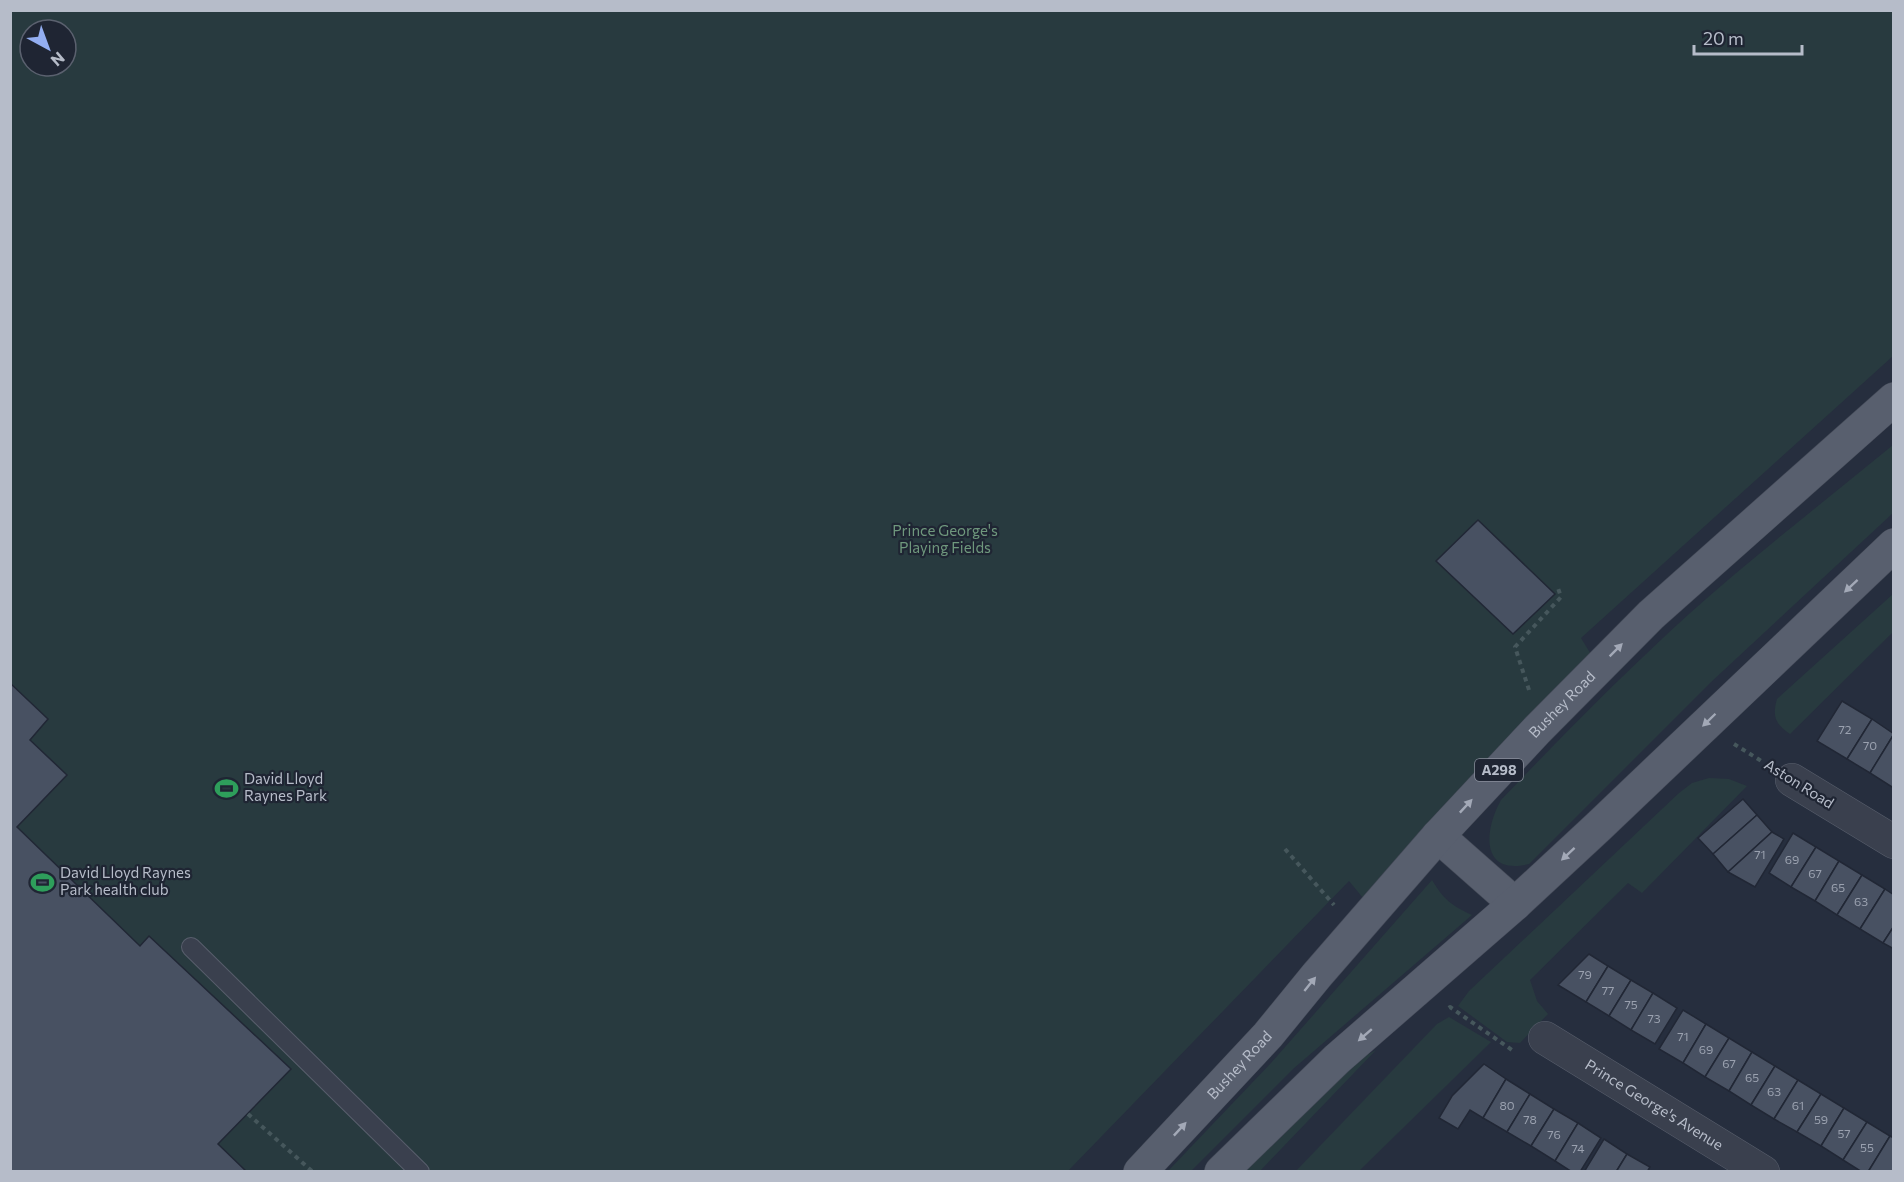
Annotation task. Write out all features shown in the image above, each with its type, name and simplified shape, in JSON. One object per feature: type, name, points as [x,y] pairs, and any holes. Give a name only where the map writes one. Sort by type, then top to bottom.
[{"type":"main road","name":"Bushey Road","points":[[1140,1172],[1268,1035],[1438,836],[1537,730],[1651,615],[1893,399]]},
{"type":"main road","points":[[1221,1172],[1337,1059],[1515,904],[1598,827],[1893,545]]},
{"type":"main road","points":[[1438,836],[1515,904]]},
{"type":"street","name":"Aston Road","points":[[1792,780],[1893,842]]},
{"type":"street","name":"Prince George's Avenue","points":[[1545,1038],[1763,1172]]},
{"type":"lane","points":[[191,947],[420,1172]]},
{"type":"path","points":[[1530,693],[1515,647],[1561,597],[1557,585]]},
{"type":"path","name":"Aston Road","points":[[1706,723],[1722,737],[1792,780]]},
{"type":"path","points":[[1285,849],[1340,912],[1358,928]]},
{"type":"path","points":[[1443,1014],[1450,1007],[1515,1052],[1531,1049],[1545,1038]]},
{"type":"path","points":[[248,1114],[313,1172]]},
{"type":"green space","name":"Prince George's Playing Fields","points":[[10,11],[1893,11],[1893,356],[1581,638],[1592,656],[1363,898],[1349,881],[1068,1171],[11,1171]]},
{"type":"green space","points":[[1893,445],[1893,513],[1710,683],[1529,864],[1513,866],[1502,863],[1494,857],[1489,837],[1491,824],[1501,800],[1547,752],[1689,614]]},
{"type":"green space","points":[[1893,594],[1893,632],[1790,734],[1776,719],[1777,699]]},
{"type":"green space","points":[[1709,778],[1729,779],[1747,786],[1642,893],[1628,883],[1530,980],[1537,1001],[1548,1014],[1520,1043],[1507,1042],[1458,1006],[1469,991],[1679,793],[1692,783]]},
{"type":"green space","points":[[1432,880],[1449,901],[1472,915],[1293,1069],[1191,1171],[1168,1171],[1271,1063]]},
{"type":"green space","points":[[1449,1017],[1491,1042],[1359,1171],[1296,1171],[1437,1024]]},
{"type":"green space","points":[[1376,1050],[1260,1171],[1240,1172],[1350,1064]]},
{"type":"building","points":[[1478,520],[1555,594],[1513,634],[1436,561]]},
{"type":"building","name":"David Lloyd Raynes Park health club","points":[[10,683],[48,719],[30,740],[67,775],[17,827],[140,946],[149,936],[291,1069],[218,1144],[247,1172],[10,1172]]},
{"type":"building","points":[[1842,701],[1872,719],[1847,759],[1817,741]]},
{"type":"building","points":[[1872,719],[1894,734],[1870,773],[1847,759]]},
{"type":"building","points":[[1894,734],[1894,785],[1892,787],[1870,773]]},
{"type":"building","points":[[1743,799],[1757,815],[1713,854],[1698,838]]},
{"type":"building","points":[[1757,815],[1772,832],[1728,872],[1713,854]]},
{"type":"building","points":[[1772,832],[1784,839],[1755,887],[1728,872]]},
{"type":"building","points":[[1793,833],[1816,847],[1791,887],[1769,873]]},
{"type":"building","points":[[1816,847],[1839,861],[1815,901],[1791,887]]},
{"type":"building","points":[[1839,861],[1862,875],[1837,915],[1815,901]]},
{"type":"building","points":[[1862,875],[1885,889],[1860,929],[1837,915]]},
{"type":"building","points":[[1885,889],[1894,895],[1894,926],[1883,943],[1860,929]]},
{"type":"building","points":[[1894,926],[1894,949],[1883,943]]},
{"type":"building","points":[[1589,954],[1608,966],[1586,1002],[1558,985]]},
{"type":"building","points":[[1608,966],[1631,980],[1609,1016],[1586,1002]]},
{"type":"building","points":[[1631,980],[1653,993],[1631,1030],[1609,1016]]},
{"type":"building","points":[[1653,993],[1677,1008],[1655,1044],[1631,1030]]},
{"type":"building","points":[[1683,1010],[1706,1024],[1683,1063],[1659,1049]]},
{"type":"building","points":[[1706,1024],[1729,1038],[1705,1077],[1683,1063]]},
{"type":"building","points":[[1729,1038],[1752,1052],[1729,1091],[1705,1077]]},
{"type":"building","points":[[1752,1052],[1775,1066],[1751,1105],[1729,1091]]},
{"type":"building","points":[[1484,1064],[1506,1079],[1483,1118],[1470,1110],[1458,1129],[1439,1118],[1452,1096]]},
{"type":"building","points":[[1775,1066],[1798,1080],[1774,1119],[1751,1105]]},
{"type":"building","points":[[1506,1079],[1530,1094],[1507,1132],[1483,1118]]},
{"type":"building","points":[[1798,1080],[1821,1094],[1797,1132],[1774,1119]]},
{"type":"building","points":[[1530,1094],[1554,1109],[1531,1146],[1507,1132]]},
{"type":"building","points":[[1821,1094],[1844,1108],[1821,1146],[1797,1132]]},
{"type":"building","points":[[1844,1108],[1867,1122],[1843,1160],[1821,1146]]},
{"type":"building","points":[[1554,1109],[1578,1123],[1555,1161],[1531,1146]]},
{"type":"building","points":[[1867,1122],[1890,1136],[1868,1172],[1862,1172],[1843,1160]]},
{"type":"building","points":[[1578,1123],[1601,1138],[1580,1172],[1572,1172],[1555,1161]]},
{"type":"building","points":[[1890,1136],[1894,1138],[1894,1172],[1868,1172]]},
{"type":"building","points":[[1604,1139],[1627,1154],[1616,1172],[1584,1172]]},
{"type":"building","points":[[1627,1154],[1650,1167],[1647,1172],[1616,1172]]},
{"type":"place","name":"David Lloyd Raynes Park","points":[[226,788]]},
{"type":"place","name":"David Lloyd Raynes Park health club","points":[[42,882]]}]
